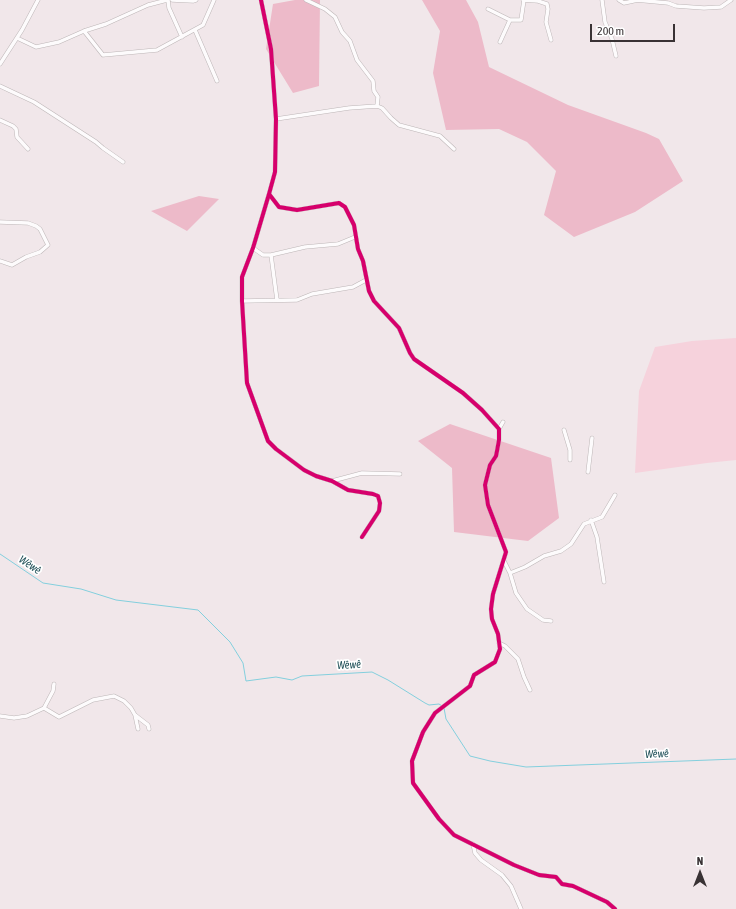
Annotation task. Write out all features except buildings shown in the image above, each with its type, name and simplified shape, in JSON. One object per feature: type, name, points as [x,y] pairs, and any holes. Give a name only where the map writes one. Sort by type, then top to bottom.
[{"type":"street","points":[[0,64],[17,38],[36,0]]},
{"type":"street","points":[[17,38],[36,47],[59,42],[84,31],[106,24],[148,5],[168,0],[169,8],[182,37]]},
{"type":"street","points":[[172,0],[196,0]]},
{"type":"street","points":[[84,31],[103,55],[157,50],[204,25],[214,0]]},
{"type":"street","points":[[261,0],[271,49],[276,119],[275,172],[242,276],[247,383],[268,441],[283,455],[304,470],[332,481],[348,490],[373,494],[379,499],[379,511],[362,537]]},
{"type":"street","points":[[306,0],[325,9],[335,17],[342,32],[350,41],[357,60],[373,81],[374,91],[378,97],[377,106]]},
{"type":"street","points":[[488,9],[510,20],[521,20],[523,0],[538,1],[547,4],[548,9],[546,22],[551,40]]},
{"type":"street","points":[[602,0],[605,22],[612,39],[616,56]]},
{"type":"street","points":[[619,0],[624,3],[637,0],[668,3],[676,6],[704,8],[721,6],[731,0]]},
{"type":"street","points":[[500,42],[510,20]]},
{"type":"street","points":[[195,30],[217,81]]},
{"type":"street","points":[[0,86],[34,102],[96,142],[123,162]]},
{"type":"street","points":[[276,119],[349,108],[377,106],[382,108],[399,124],[440,136],[454,149]]},
{"type":"street","points":[[0,120],[16,129],[17,137],[28,149]]},
{"type":"street","points":[[269,194],[280,207],[297,210],[339,203],[345,208],[352,218],[355,238],[363,261],[369,291],[374,301],[399,328],[414,359],[463,393],[482,410],[499,429]]},
{"type":"street","points":[[0,222],[28,223],[36,226],[40,229],[48,245],[40,252],[26,257],[12,265],[0,262]]},
{"type":"street","points":[[252,248],[263,255],[271,255],[305,246],[338,244],[355,238]]},
{"type":"street","points":[[271,255],[277,300]]},
{"type":"street","points":[[242,301],[297,300],[312,294],[353,287],[366,280]]},
{"type":"street","points":[[503,422],[499,429],[499,440],[496,456],[490,465],[486,476],[485,485],[488,505],[506,552],[493,594],[491,609],[492,619],[498,634],[500,649],[495,662],[474,675],[470,686],[435,713],[424,732],[412,762],[413,779],[418,791],[439,819],[454,834],[514,865],[539,875],[556,877],[562,884],[573,886],[606,902],[615,909]]},
{"type":"street","points":[[564,430],[570,450],[570,460]]},
{"type":"street","points":[[588,472],[592,438]]},
{"type":"street","points":[[332,481],[362,473],[400,474]]},
{"type":"street","points":[[510,573],[525,567],[544,556],[561,551],[571,544],[584,524],[602,517],[615,495]]},
{"type":"street","points":[[591,520],[597,537],[604,582]]},
{"type":"street","points":[[504,561],[510,573],[516,593],[527,609],[543,620],[551,621]]},
{"type":"street","points":[[499,643],[506,646],[518,659],[530,690]]},
{"type":"street","points":[[0,716],[14,718],[27,716],[44,708],[53,691],[54,684]]},
{"type":"street","points":[[44,708],[59,717],[93,700],[114,696],[124,701],[131,708],[135,715],[138,729]]},
{"type":"street","points":[[135,715],[148,725],[149,729]]},
{"type":"street","points":[[473,844],[476,853],[481,860],[502,875],[511,886],[521,909]]},
{"type":"shaded area","points":[[295,0],[320,0],[319,86],[293,93],[266,49],[273,4]]},
{"type":"shaded area","points":[[422,0],[466,0],[478,22],[489,67],[568,105],[659,139],[683,181],[635,212],[574,237],[544,215],[556,171],[527,142],[499,129],[446,130],[433,73],[440,31]]},
{"type":"shaded area","points":[[199,196],[219,199],[187,231],[151,211]]},
{"type":"shaded area","points":[[736,338],[736,460],[635,473],[639,391],[655,347],[692,341]]},
{"type":"shaded area","points":[[450,424],[551,458],[559,518],[528,541],[454,532],[452,468],[418,441]]},
{"type":"waterway","name":"Wêwê","points":[[0,554],[43,583],[81,589],[116,600],[198,610],[230,642],[243,663],[246,681],[276,677],[292,680],[302,676],[372,672],[429,705],[439,704],[442,706]]},
{"type":"waterway","name":"Wêwê","points":[[444,708],[446,719],[470,756],[490,761],[526,767],[736,759]]},
{"type":"cycle path","points":[[261,0],[271,49],[276,119],[275,172],[269,194],[279,207],[297,210],[339,203],[345,207],[354,225],[358,249],[363,261],[369,291],[374,301],[399,328],[414,359],[463,393],[482,410],[499,429],[499,440],[496,456],[490,465],[485,485],[488,505],[506,552],[493,594],[491,609],[492,619],[498,634],[500,649],[495,662],[474,675],[470,686],[435,713],[423,732],[412,761],[413,783],[439,819],[454,835],[514,865],[539,875],[556,877],[562,884],[573,886],[607,902],[615,909]]},
{"type":"cycle path","points":[[269,194],[253,248],[242,277],[247,383],[268,441],[276,449],[304,470],[316,476],[332,481],[348,490],[378,496],[380,503],[379,511],[362,537]]}]
